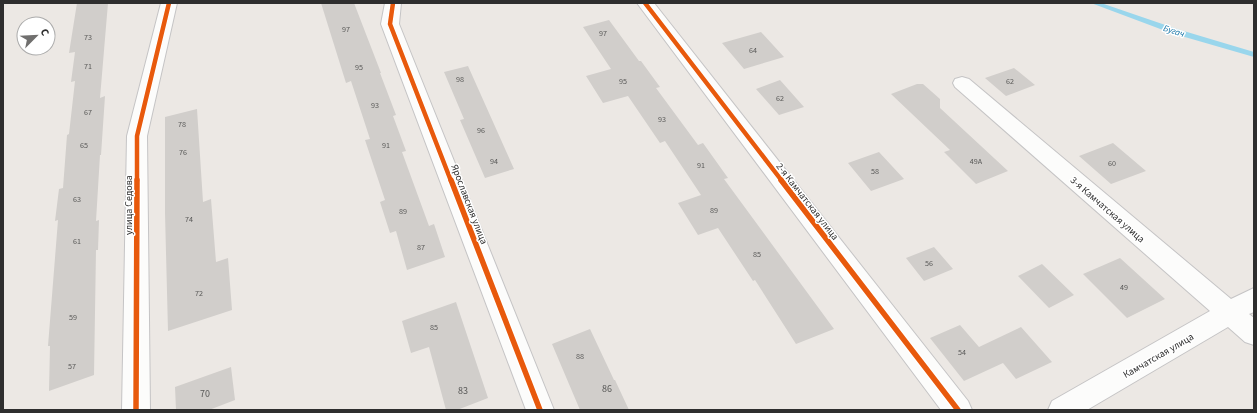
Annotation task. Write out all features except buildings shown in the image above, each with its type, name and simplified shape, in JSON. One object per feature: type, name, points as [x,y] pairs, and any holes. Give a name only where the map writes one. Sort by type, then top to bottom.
[{"type":"street","name":"улица Седова","points":[[136,410],[137,136],[169,3]]},
{"type":"street","name":"Ярославская улица","points":[[393,3],[390,24],[540,410]]},
{"type":"street","name":"2-я Камчатская улица","points":[[645,3],[958,410]]},
{"type":"street","name":"3-я Камчатская улица","points":[[962,83],[1254,334]]},
{"type":"street","name":"Камчатская улица","points":[[1062,410],[1254,299]]},
{"type":"waterway","name":"Бугач","points":[[1094,3],[1174,31],[1254,55]]},
{"type":"cycle path","points":[[136,410],[137,136],[169,3]]},
{"type":"cycle path","points":[[393,3],[390,24],[540,410]]},
{"type":"cycle path","points":[[645,3],[958,410]]}]
